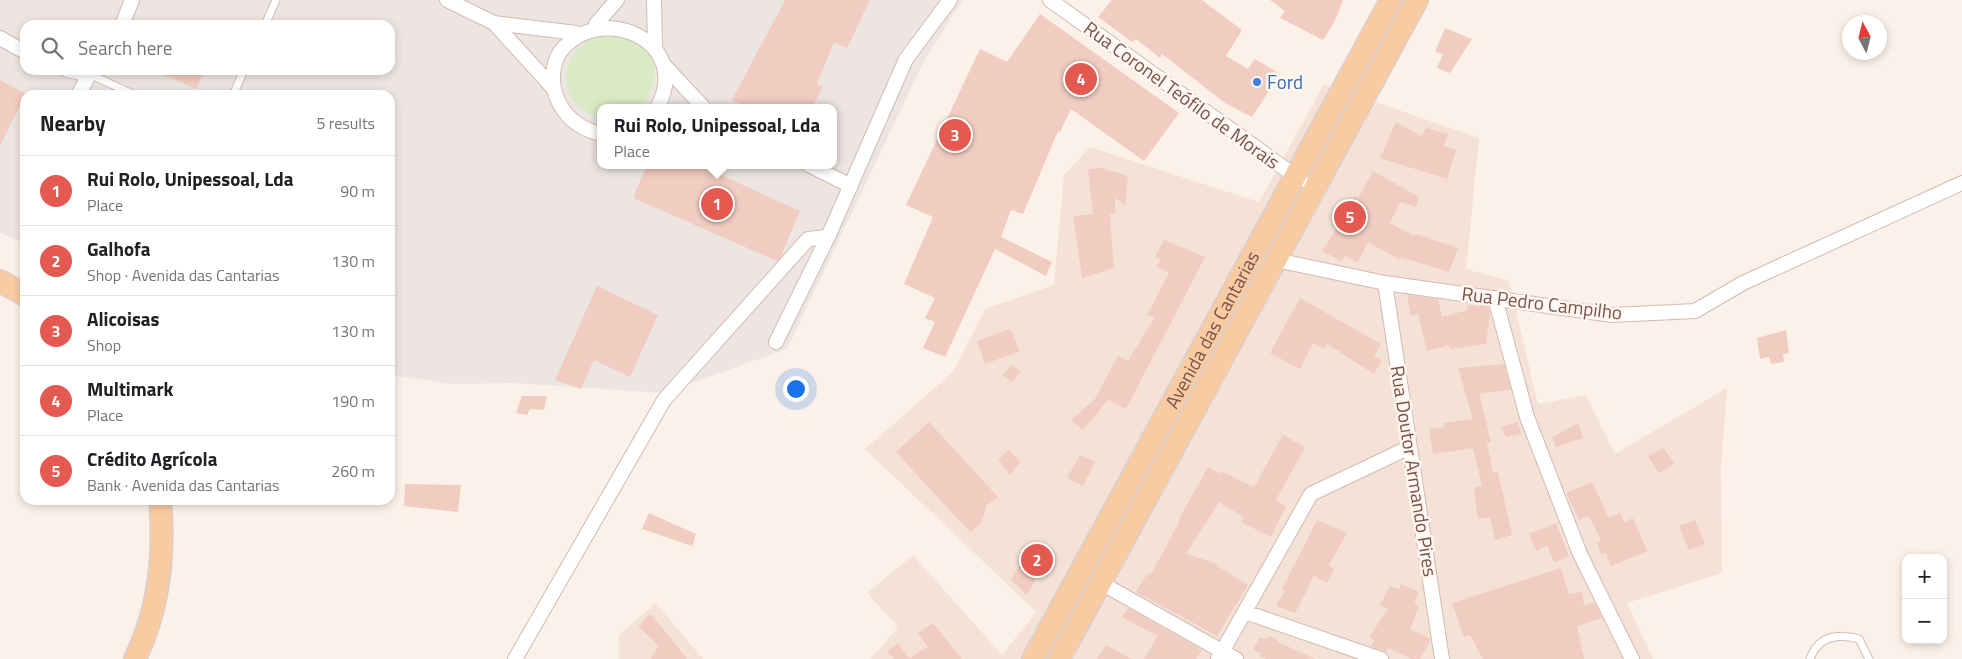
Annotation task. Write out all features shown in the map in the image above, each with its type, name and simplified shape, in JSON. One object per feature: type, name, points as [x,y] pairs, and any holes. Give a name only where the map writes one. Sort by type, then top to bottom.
[{"type":"main road","name":"Avenida das Cantarias","points":[[1033,659],[1294,175],[1391,0]]},
{"type":"main road","name":"Avenida das Cantarias","points":[[1059,659],[1417,0]]},
{"type":"main road","points":[[1257,296],[1264,262],[1298,194],[1294,175]]},
{"type":"main road","points":[[0,270],[20,281]]},
{"type":"main road","points":[[0,281],[20,292]]},
{"type":"main road","points":[[135,659],[158,584],[162,525],[160,505]]},
{"type":"main road","points":[[146,659],[161,615],[170,569],[169,505]]},
{"type":"street","points":[[124,20],[132,0]]},
{"type":"street","points":[[446,0],[494,22],[576,33]]},
{"type":"street","points":[[596,24],[617,0]]},
{"type":"street","points":[[654,0],[655,45]]},
{"type":"street","points":[[776,342],[828,237],[906,60],[950,0]]},
{"type":"street","name":"Rua Coronel Teófilo de Morais","points":[[1050,0],[1294,175],[1315,188]]},
{"type":"street","points":[[494,22],[554,89]]},
{"type":"street","points":[[597,133],[588,131],[572,121],[560,106],[554,89],[553,70],[558,56],[565,43],[576,33],[596,24],[613,22],[629,26],[644,34],[655,45],[664,65],[666,82],[659,104]]},
{"type":"street","points":[[0,38],[20,49]]},
{"type":"street","points":[[664,65],[700,104]]},
{"type":"street","points":[[74,75],[86,84]]},
{"type":"street","points":[[817,169],[851,186]]},
{"type":"street","name":"Rua Pedro Campilho","points":[[1276,260],[1385,283],[1612,315],[1695,311],[1743,283],[1962,183]]},
{"type":"street","points":[[514,659],[664,400],[808,239],[828,237]]},
{"type":"street","name":"Rua Doutor Armando Pires","points":[[1385,283],[1442,659]]},
{"type":"street","points":[[1495,298],[1527,417],[1580,554],[1632,659]]},
{"type":"street","points":[[1220,655],[1312,494],[1410,447]]},
{"type":"street","points":[[1101,583],[1220,655],[1236,659]]},
{"type":"street","points":[[1245,612],[1381,659]]},
{"type":"lane","points":[[267,20],[276,0]]},
{"type":"lane","points":[[235,90],[242,75]]},
{"type":"lane","points":[[86,84],[113,90]]},
{"type":"lane","points":[[1810,659],[1813,650],[1819,642],[1840,635],[1859,639],[1869,659]]},
{"type":"shaded area","points":[[0,0],[964,0],[923,63],[787,349],[663,393],[514,383],[454,384],[395,376],[395,90],[20,90],[20,241],[0,233]]},
{"type":"shaded area","points":[[1324,84],[1479,138],[1466,269],[1509,281],[1538,404],[1586,395],[1615,454],[1727,388],[1721,467],[1722,573],[1627,603],[1653,659],[871,659],[898,627],[867,593],[913,555],[1002,655],[1036,612],[865,449],[953,372],[985,309],[1054,285],[1064,175],[1090,147],[1259,202]]},
{"type":"shaded area","points":[[656,603],[703,659],[619,659],[619,635]]},
{"type":"green space","points":[[1401,0],[1408,0],[1325,152],[1320,149]]},
{"type":"green space","points":[[610,32],[636,41],[645,47],[650,54],[654,72],[651,91],[644,104],[597,104],[597,117],[584,111],[573,100],[567,87],[566,73],[571,60],[579,48],[593,38]]},
{"type":"green space","points":[[1254,269],[1256,270],[1241,307],[1176,428],[1170,425]]},
{"type":"green space","points":[[1165,433],[1171,436],[1066,628],[1064,627],[1077,598]]},
{"type":"building","points":[[785,0],[870,0],[847,48],[834,42],[817,84],[823,87],[814,104],[740,104],[732,100]]},
{"type":"building","points":[[1112,0],[1202,0],[1242,30],[1226,56],[1248,69],[1255,59],[1280,74],[1252,117],[1225,103],[1162,54],[1160,58],[1136,39],[1132,42],[1098,17]]},
{"type":"building","points":[[1270,0],[1343,0],[1335,21],[1323,40],[1280,18],[1285,11]]},
{"type":"building","points":[[1040,14],[1179,113],[1144,161],[1071,109],[1060,132],[1058,131],[1023,214],[1011,210],[1001,237],[1052,262],[1046,276],[995,249],[945,357],[923,348],[935,322],[925,318],[935,298],[904,284],[933,217],[906,205],[980,49],[1007,62]]},
{"type":"building","points":[[1445,28],[1472,39],[1450,73],[1437,68],[1443,54],[1435,52]]},
{"type":"building","points":[[164,75],[203,75],[196,89]]},
{"type":"building","points":[[0,80],[20,91],[20,106],[0,145]]},
{"type":"building","points":[[1396,122],[1421,136],[1426,128],[1448,134],[1444,146],[1456,150],[1447,179],[1380,158]]},
{"type":"building","points":[[1101,168],[1128,176],[1125,205],[1115,198],[1115,215],[1110,214],[1114,268],[1082,278],[1073,216],[1093,214],[1088,169]]},
{"type":"building","points":[[645,169],[708,169],[800,211],[777,261],[633,198]]},
{"type":"building","points":[[1373,171],[1419,197],[1416,207],[1400,202],[1390,223],[1414,236],[1416,234],[1458,248],[1449,272],[1401,257],[1400,260],[1368,242],[1358,262],[1344,256],[1341,261],[1322,251],[1337,228],[1339,229],[1355,196],[1358,198]]},
{"type":"building","points":[[1164,240],[1205,257],[1126,409],[1108,400],[1083,430],[1071,420],[1095,399],[1118,356],[1128,361],[1154,318],[1147,315],[1169,273],[1156,266],[1161,260],[1155,257]]},
{"type":"building","points":[[597,286],[658,315],[630,377],[594,360],[581,389],[555,380]]},
{"type":"building","points":[[1407,295],[1438,299],[1442,317],[1468,310],[1467,305],[1488,306],[1490,314],[1486,344],[1450,349],[1449,345],[1427,351],[1418,314],[1411,316]]},
{"type":"building","points":[[1300,298],[1381,344],[1374,356],[1382,360],[1374,374],[1327,344],[1324,349],[1313,343],[1300,369],[1270,353]]},
{"type":"building","points":[[1010,329],[1020,351],[985,364],[977,341]]},
{"type":"building","points":[[1786,330],[1789,353],[1783,354],[1784,362],[1771,364],[1769,357],[1760,359],[1757,338]]},
{"type":"building","points":[[1504,364],[1511,390],[1479,393],[1491,442],[1487,443],[1493,473],[1498,472],[1512,535],[1495,540],[1490,517],[1478,519],[1474,487],[1482,486],[1473,448],[1433,454],[1429,429],[1445,427],[1444,423],[1473,419],[1458,368]]},
{"type":"building","points":[[1012,365],[1021,372],[1012,382],[1002,375]]},
{"type":"building","points":[[522,396],[547,396],[544,410],[530,409],[527,415],[516,413]]},
{"type":"building","points":[[929,422],[998,497],[986,506],[982,522],[970,532],[896,452]]},
{"type":"building","points":[[1518,422],[1521,434],[1506,437],[1501,427]]},
{"type":"building","points":[[1578,423],[1583,438],[1556,447],[1552,437]]},
{"type":"building","points":[[1283,435],[1305,447],[1276,500],[1286,506],[1271,537],[1241,522],[1244,517],[1219,502],[1186,554],[1218,564],[1216,565],[1248,585],[1217,636],[1136,592],[1147,574],[1150,575],[1165,549],[1208,467],[1220,474],[1221,471],[1254,487]]},
{"type":"building","points":[[1664,448],[1674,464],[1659,473],[1648,456]]},
{"type":"building","points":[[1009,450],[1020,462],[1010,475],[998,459]]},
{"type":"building","points":[[1080,455],[1095,462],[1083,486],[1067,478]]},
{"type":"building","points":[[1592,482],[1609,518],[1620,513],[1624,522],[1633,518],[1647,551],[1611,566],[1606,553],[1601,554],[1597,543],[1601,540],[1589,516],[1579,520],[1566,493]]},
{"type":"building","points":[[405,484],[461,485],[458,512],[404,506]]},
{"type":"building","points":[[649,513],[696,534],[692,546],[642,529]]},
{"type":"building","points":[[1317,520],[1347,533],[1328,566],[1334,569],[1327,583],[1314,576],[1295,613],[1276,606],[1285,591],[1282,589]]},
{"type":"building","points":[[1695,520],[1705,544],[1689,550],[1679,526]]},
{"type":"building","points":[[1556,523],[1569,556],[1554,562],[1547,545],[1536,551],[1529,534]]},
{"type":"building","points":[[1027,550],[1046,559],[1027,595],[1011,580]]},
{"type":"building","points":[[1561,568],[1569,595],[1582,591],[1584,606],[1594,602],[1602,618],[1577,626],[1584,659],[1483,659],[1470,635],[1464,637],[1452,603]]},
{"type":"building","points":[[1401,584],[1419,592],[1414,604],[1419,606],[1410,629],[1430,638],[1420,659],[1411,659],[1388,648],[1386,652],[1371,646],[1374,640],[1369,637],[1388,609],[1380,605],[1390,586],[1399,590]]},
{"type":"building","points":[[1128,608],[1202,650],[1196,659],[1144,659],[1158,636],[1122,617]]},
{"type":"building","points":[[650,614],[687,659],[651,659],[658,645],[638,626]]},
{"type":"building","points":[[933,623],[962,659],[894,659],[887,651],[898,643],[909,658],[928,647],[918,633]]},
{"type":"building","points":[[1269,636],[1315,659],[1266,659],[1260,656],[1261,653],[1253,650],[1259,638],[1267,639]]},
{"type":"building","points":[[1106,645],[1132,659],[1097,659]]},
{"type":"place","name":"Multimark","points":[[1081,79]]},
{"type":"place","name":"Ford","points":[[1257,82]]},
{"type":"place","name":"Alicoisas","points":[[955,135]]},
{"type":"place","name":"Rui Rolo, Unipessoal, Lda","points":[[717,204]]},
{"type":"place","name":"Crédito Agrícola","points":[[1350,217]]},
{"type":"place","name":"Galhofa","points":[[1037,560]]}]
